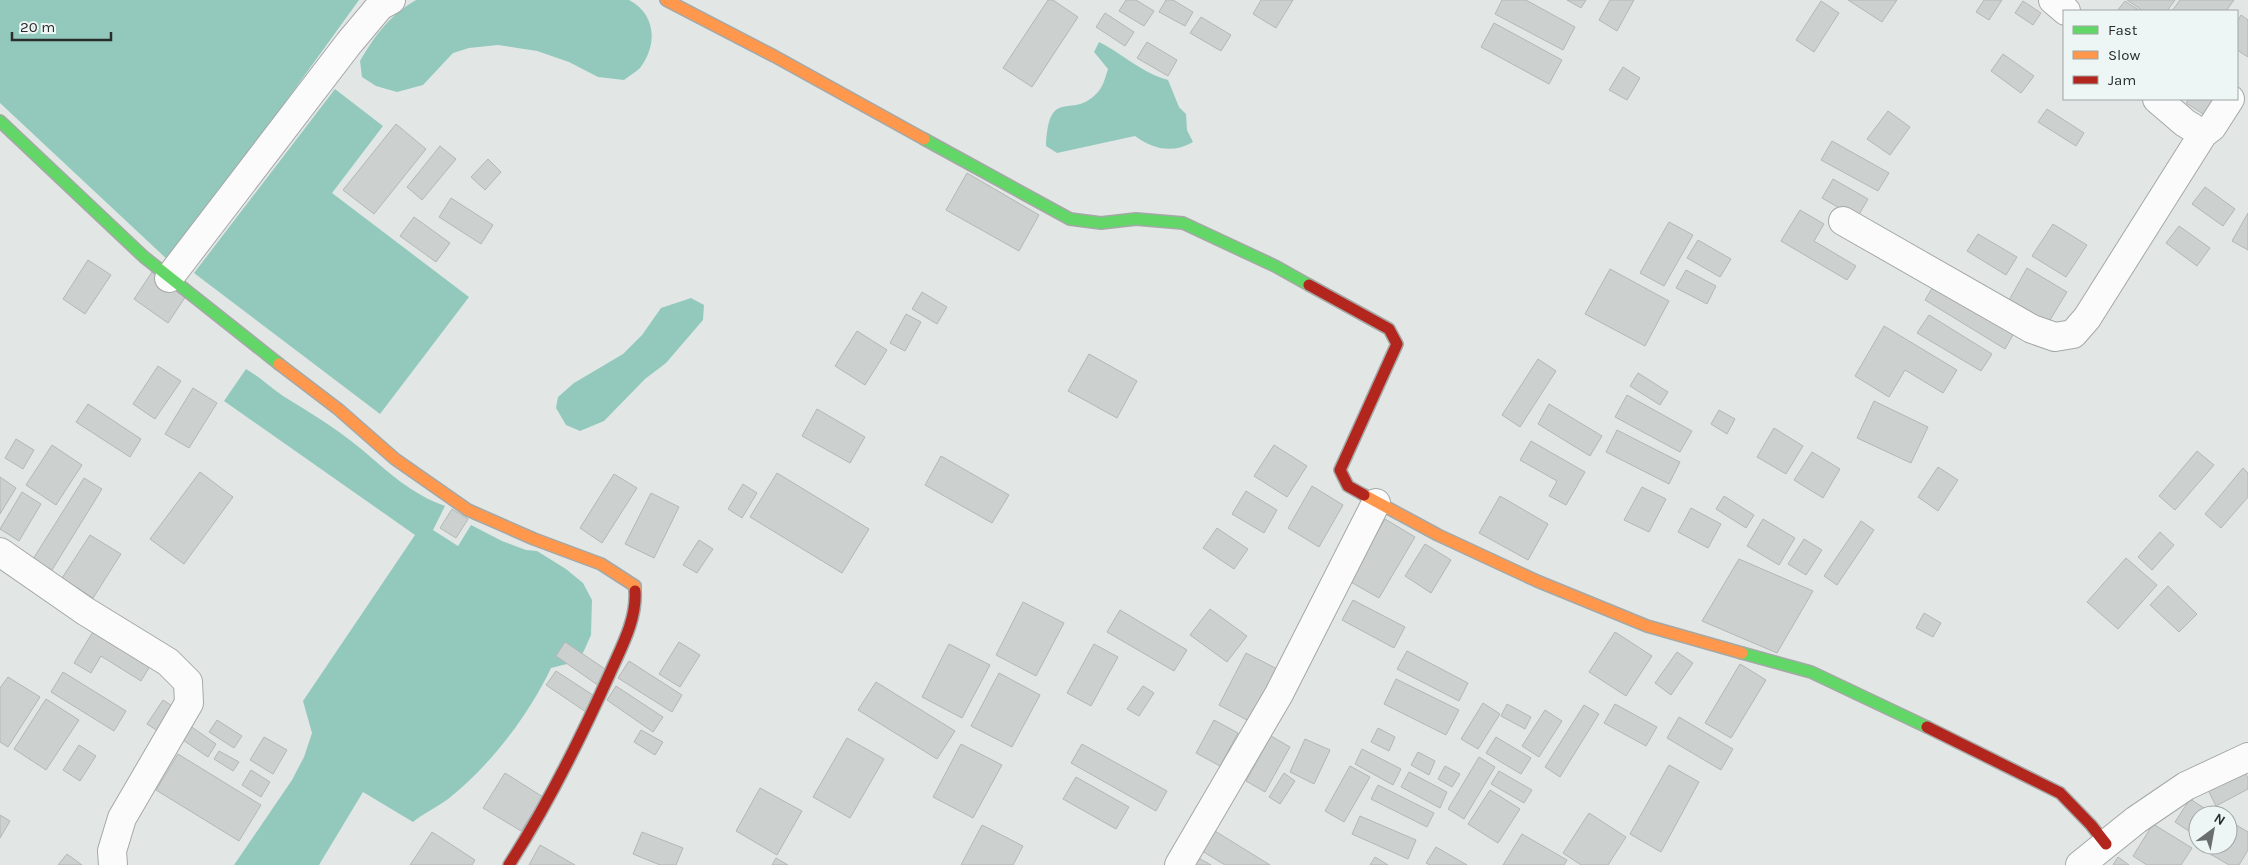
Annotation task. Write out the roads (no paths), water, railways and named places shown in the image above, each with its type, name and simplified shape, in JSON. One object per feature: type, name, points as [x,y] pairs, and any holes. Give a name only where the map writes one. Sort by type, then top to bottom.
[{"type":"street","points":[[169,278],[349,43],[380,6],[391,0]]},
{"type":"street","points":[[666,0],[774,56],[1070,219],[1101,222],[1136,219],[1183,223],[1275,266],[1390,330],[1397,344],[1394,353],[1346,453],[1340,470],[1348,486],[1376,503],[1438,535],[1537,581],[1647,626],[1811,672],[1854,692],[2027,775],[2060,794],[2091,825],[2106,844]]},
{"type":"street","points":[[2053,0],[2065,10]]},
{"type":"street","points":[[2158,100],[2184,123],[2203,134]]},
{"type":"street","points":[[1843,221],[2032,329],[2055,337],[2073,334],[2087,318],[2203,134],[2212,127],[2229,100]]},
{"type":"street","points":[[0,122],[122,237],[169,278],[338,410],[395,459],[468,510],[534,539],[601,564],[635,586],[636,604],[625,638],[583,734],[534,826],[509,865]]},
{"type":"street","points":[[1179,865],[1279,694],[1376,503]]},
{"type":"street","points":[[0,552],[85,611],[168,662],[188,682],[189,703],[122,818],[112,852],[113,865]]},
{"type":"street","points":[[2080,865],[2136,820],[2186,786],[2248,757]]}]
